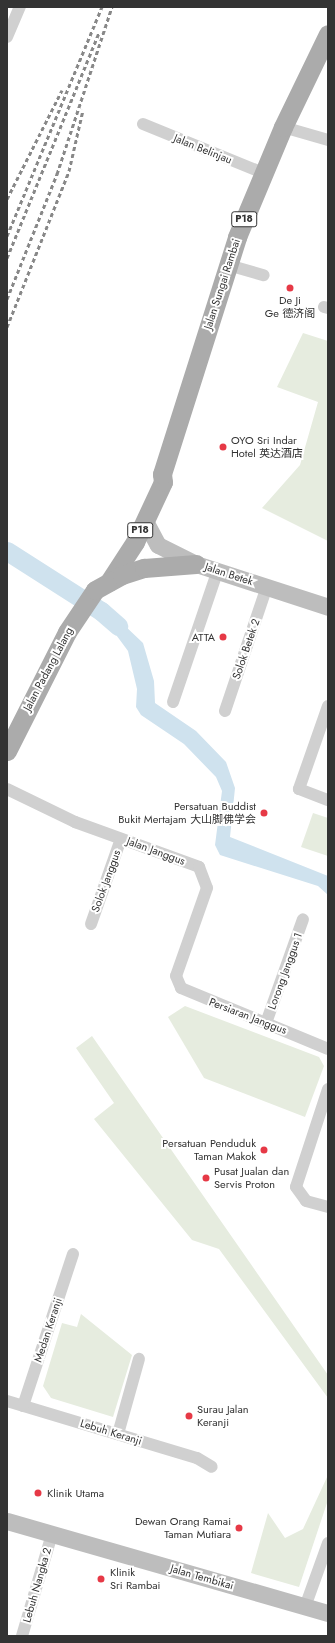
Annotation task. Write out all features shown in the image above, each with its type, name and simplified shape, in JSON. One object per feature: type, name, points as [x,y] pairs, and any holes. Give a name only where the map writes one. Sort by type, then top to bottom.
[{"type":"main road","name":"Jalan Sungai Rambai","points":[[99,588],[145,521],[163,482],[162,474],[228,265],[263,173],[283,126],[328,34]]},
{"type":"main road","name":"Jalan Sungai Rambai","points":[[127,536],[155,478],[162,474]]},
{"type":"main road","name":"Jalan Padang Lalang","points":[[7,751],[80,609],[99,588],[127,536]]},
{"type":"main road","points":[[99,588],[144,568],[196,564]]},
{"type":"street","points":[[7,38],[20,7]]},
{"type":"street","name":"Jalan Belinjau","points":[[143,124],[263,173]]},
{"type":"street","points":[[283,126],[328,140]]},
{"type":"street","points":[[228,265],[264,275]]},
{"type":"street","name":"Jalan Betek","points":[[145,521],[158,545],[196,564],[328,607]]},
{"type":"street","points":[[173,702],[218,570]]},
{"type":"street","name":"Solok Betek 2","points":[[225,712],[267,586]]},
{"type":"street","points":[[328,706],[300,789],[328,800]]},
{"type":"street","name":"Jalan Janggus","points":[[7,789],[76,822],[199,867],[204,873],[204,900],[176,976]]},
{"type":"street","name":"Solok Janggus","points":[[91,924],[122,839]]},
{"type":"street","name":"Lorong Janggus 1","points":[[266,1023],[303,919]]},
{"type":"street","name":"Persiaran Janggus","points":[[176,976],[186,993],[266,1023],[328,1049]]},
{"type":"street","points":[[328,1089],[296,1187],[306,1201],[328,1207]]},
{"type":"street","name":"Medan Keranji","points":[[23,1406],[73,1254]]},
{"type":"street","points":[[118,1434],[139,1359]]},
{"type":"street","name":"Lebuh Keranji","points":[[7,1401],[197,1458],[212,1467]]},
{"type":"street","name":"Jalan Tembikai","points":[[7,1520],[328,1613]]},
{"type":"street","name":"Lebuh Nangka 2","points":[[22,1636],[52,1534]]},
{"type":"street","points":[[305,1607],[328,1542]]},
{"type":"shaded area","points":[[303,333],[328,341],[328,541],[262,508],[300,465],[318,402],[277,387]]},
{"type":"shaded area","points":[[313,813],[328,818],[328,856],[301,847]]},
{"type":"shaded area","points":[[185,1006],[319,1057],[324,1066],[305,1117],[204,1078],[168,1017]]},
{"type":"shaded area","points":[[92,1036],[328,1375],[328,1398],[219,1249],[192,1240],[94,1119],[114,1103],[76,1048]]},
{"type":"shaded area","points":[[81,1314],[132,1355],[113,1417],[51,1398],[43,1386],[62,1323],[77,1327]]},
{"type":"shaded area","points":[[328,1475],[328,1500],[299,1587],[251,1573],[268,1513],[285,1538],[303,1529]]},
{"type":"water","points":[[102,604],[143,643],[154,681],[155,703],[196,731],[226,762],[235,788],[230,837],[328,876],[328,895],[318,886],[220,855],[215,845],[222,791],[216,777],[184,744],[141,715],[136,707],[137,689],[128,651],[111,628],[93,616]]},
{"type":"waterway","points":[[7,551],[101,611],[118,626]]},
{"type":"railway","points":[[7,236],[102,7]]},
{"type":"railway","points":[[7,299],[57,174],[112,7]]},
{"type":"railway","points":[[7,258],[99,32]]},
{"type":"railway","points":[[7,199],[62,90]]},
{"type":"railway","points":[[7,327],[69,171],[83,110]]},
{"type":"place","name":"De Ji Ge 德济阁","points":[[290,288]]},
{"type":"place","name":"OYO Sri Indar Hotel 英达酒店","points":[[223,447]]},
{"type":"place","name":"ATTA","points":[[223,637]]},
{"type":"place","name":"Persatuan Buddist Bukit Mertajam 大山脚佛学会","points":[[264,813]]},
{"type":"place","name":"Persatuan Penduduk Taman Makok","points":[[264,1150]]},
{"type":"place","name":"Pusat Jualan dan Servis Proton","points":[[206,1178]]},
{"type":"place","name":"Surau Jalan Keranji","points":[[189,1416]]},
{"type":"place","name":"Klinik Utama","points":[[38,1493]]},
{"type":"place","name":"Dewan Orang Ramai Taman Mutiara","points":[[239,1528]]},
{"type":"place","name":"Klinik Sri Rambai","points":[[101,1579]]}]
